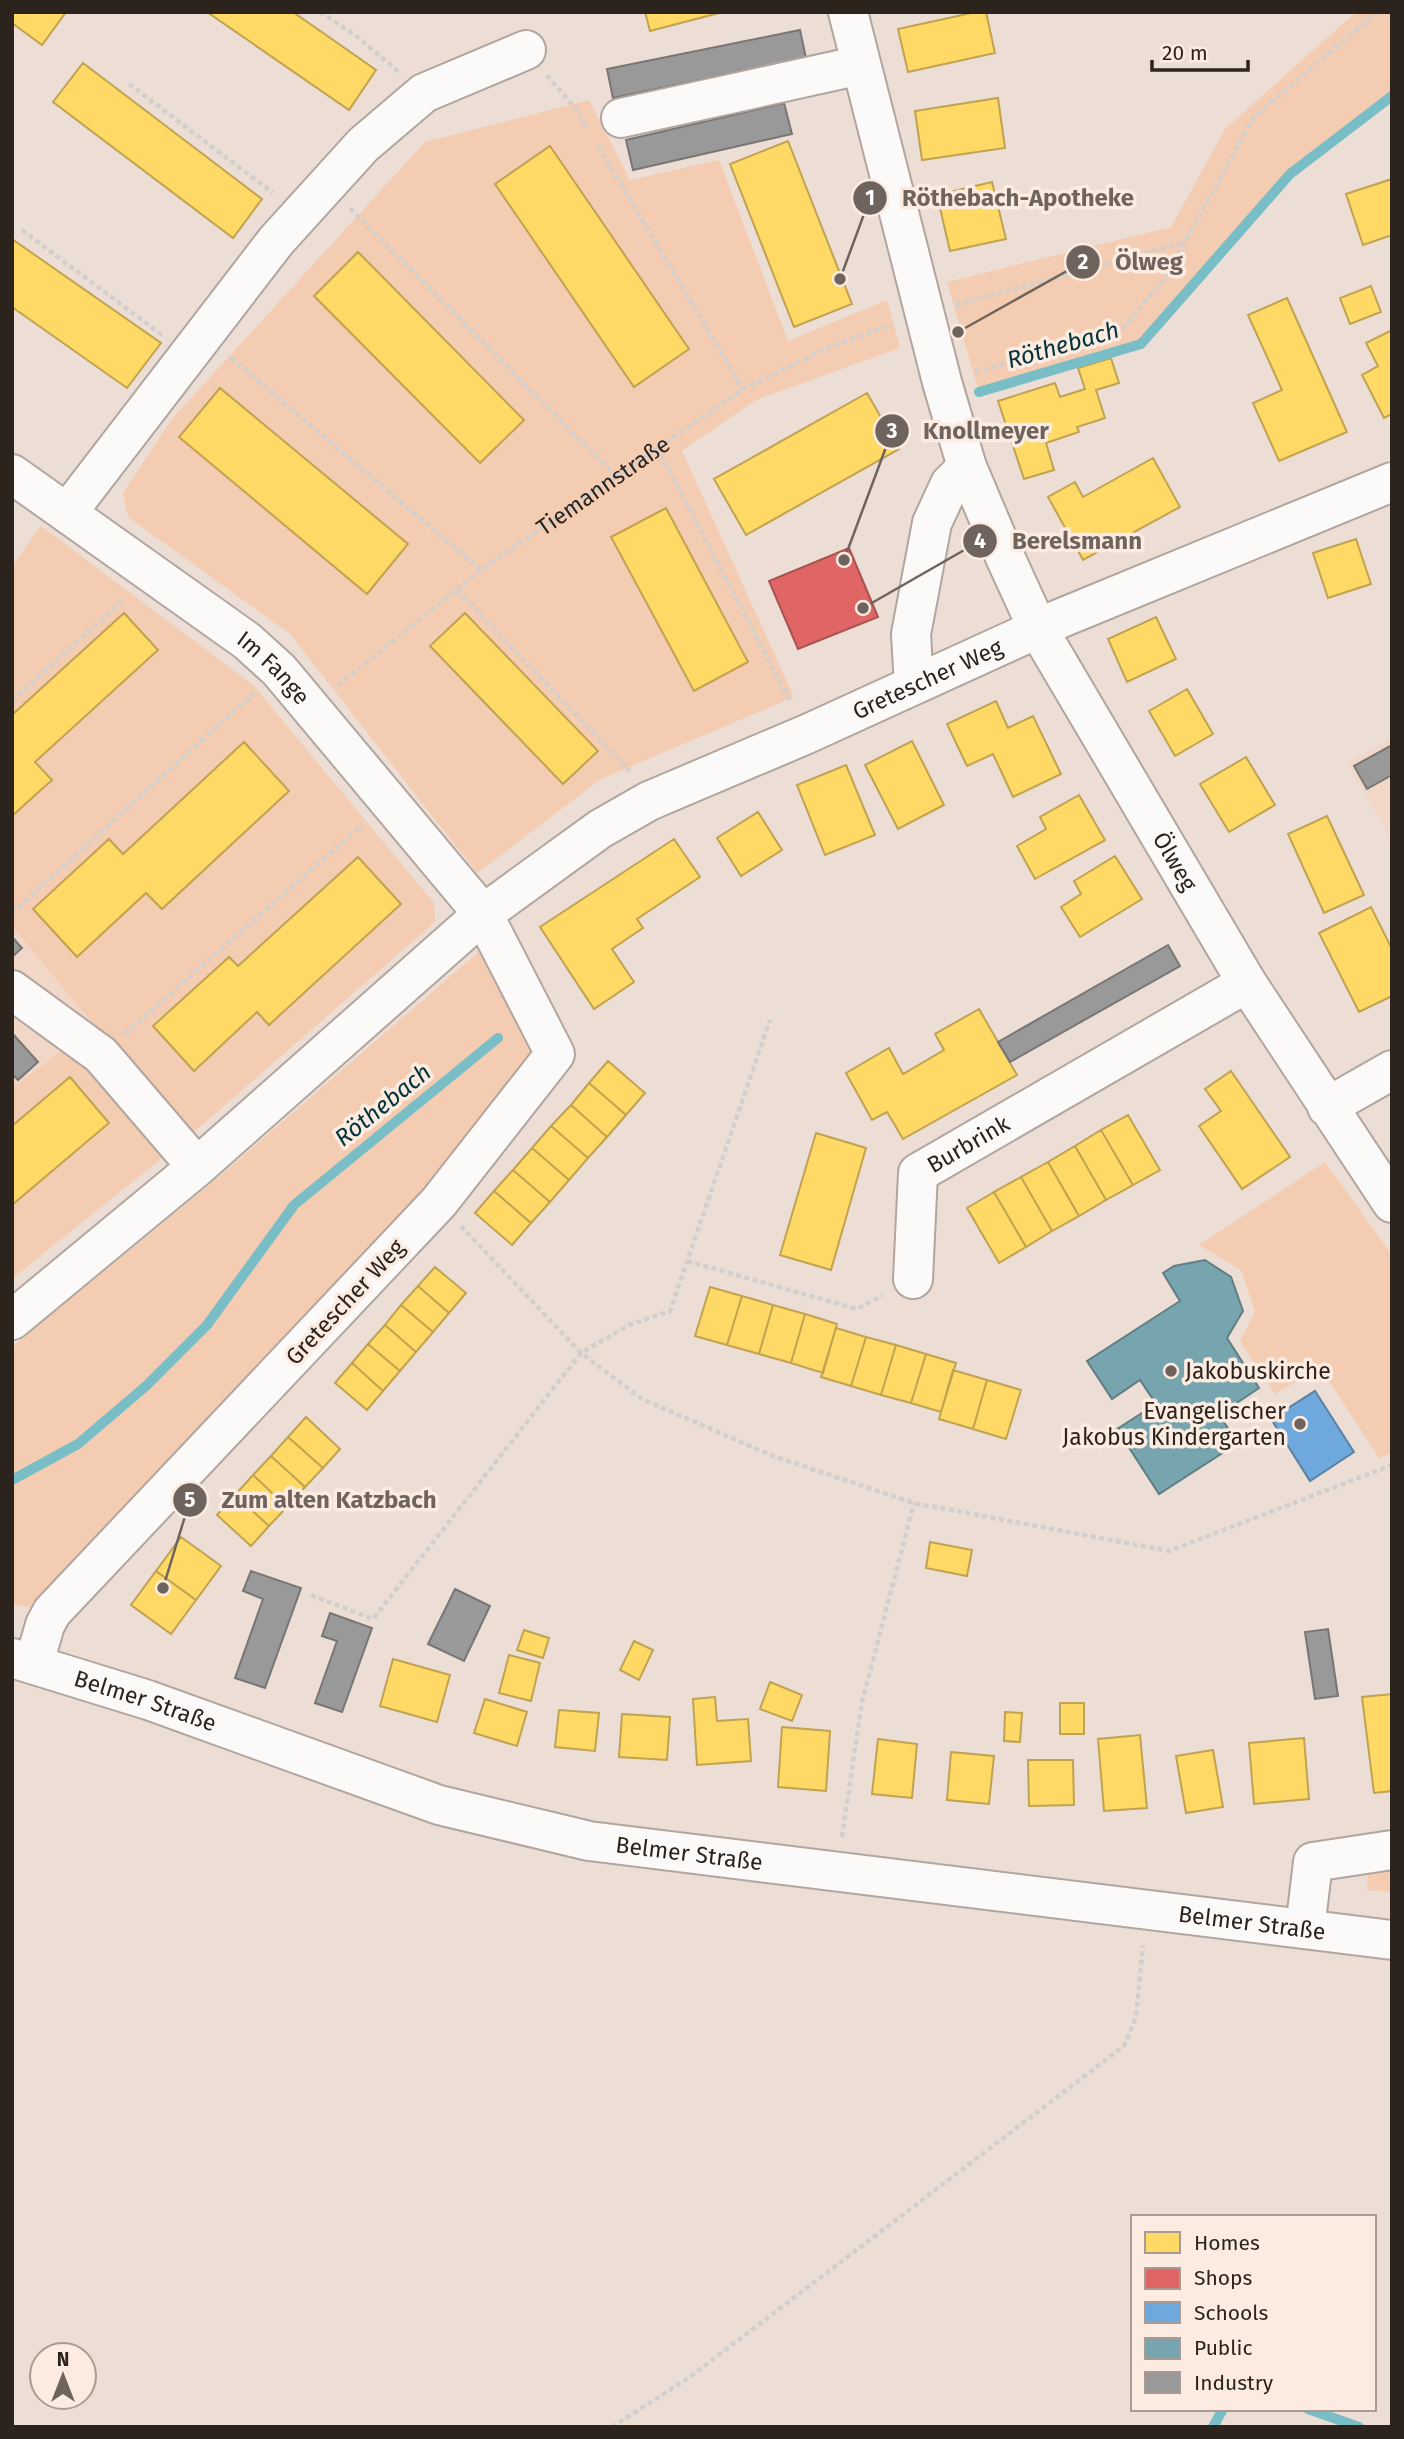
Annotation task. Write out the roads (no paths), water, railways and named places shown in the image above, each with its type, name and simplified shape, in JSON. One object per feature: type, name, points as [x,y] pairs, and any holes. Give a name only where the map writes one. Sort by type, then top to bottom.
[{"type":"street","name":"Ölweg","points":[[848,12],[924,314],[967,467],[1038,628],[1247,983],[1392,1203]]},
{"type":"street","points":[[67,513],[276,241],[363,145],[424,93],[526,50]]},
{"type":"street","points":[[601,130],[861,65]]},
{"type":"street","points":[[918,681],[913,669],[911,634],[932,523],[950,484],[967,467]]},
{"type":"street","name":"Im Fange","points":[[12,474],[247,641],[279,670],[312,706],[483,915]]},
{"type":"street","name":"Gretescher Weg","points":[[12,1320],[197,1167],[483,915],[600,829],[649,801],[807,734],[1038,628],[1392,482]]},
{"type":"street","name":"Gretescher Weg","points":[[23,1660],[52,1612],[439,1202],[555,1054],[483,915]]},
{"type":"street","name":"Burbrink","points":[[912,1279],[918,1173],[1247,983]]},
{"type":"street","points":[[12,990],[101,1055],[197,1167]]},
{"type":"street","points":[[1327,1107],[1392,1070]]},
{"type":"street","name":"Belmer Straße","points":[[23,1660],[148,1700],[439,1805],[589,1841],[1392,1940]]},
{"type":"street","points":[[1304,1929],[1313,1863],[1392,1850]]},
{"type":"waterway","name":"Röthebach","points":[[979,392],[1141,344],[1290,174],[1392,96]]},
{"type":"waterway","points":[[12,1480],[78,1444],[146,1386],[207,1325],[294,1205],[498,1038]]},
{"type":"waterway","points":[[1213,2427],[1222,2411]]},
{"type":"waterway","points":[[1314,2411],[1359,2427]]},
{"type":"place","name":"Röthebach-Apotheke","points":[[840,279]]},
{"type":"place","name":"Ölweg","points":[[958,332]]},
{"type":"place","name":"Knollmeyer","points":[[844,560]]},
{"type":"place","name":"Berelsmann","points":[[863,608]]},
{"type":"place","name":"Jakobuskirche","points":[[1171,1371]]},
{"type":"place","name":"Evangelischer Jakobus Kindergarten","points":[[1300,1424]]},
{"type":"place","name":"Zum alten Katzbach","points":[[163,1588]]}]
